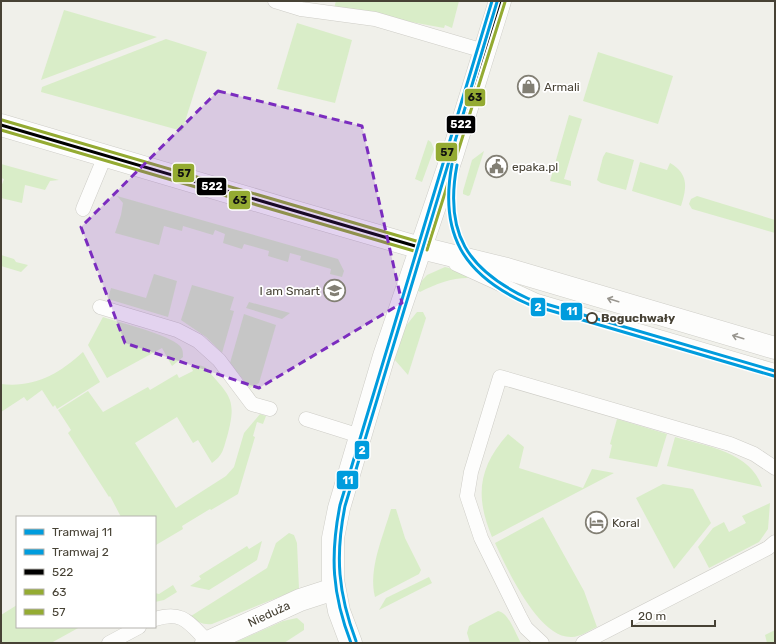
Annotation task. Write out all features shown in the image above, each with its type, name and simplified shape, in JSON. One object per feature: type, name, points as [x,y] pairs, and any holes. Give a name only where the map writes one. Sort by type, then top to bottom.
[{"type":"street","points":[[351,643],[341,618],[334,589],[332,567],[334,530],[340,501],[384,356],[422,248],[500,1]]},
{"type":"street","points":[[1,125],[422,248],[507,269],[775,348]]},
{"type":"street","name":"Nieduża","points":[[207,642],[300,600],[334,589]]},
{"type":"lane","points":[[275,1],[301,9],[376,19],[484,51]]},
{"type":"lane","points":[[82,209],[105,156]]},
{"type":"lane","points":[[422,248],[537,301],[775,372]]},
{"type":"lane","points":[[100,307],[177,330],[188,336],[219,360],[252,404],[270,409]]},
{"type":"lane","points":[[542,643],[526,628],[520,618],[474,523],[466,496],[471,472],[500,377],[730,444],[754,454],[775,468]]},
{"type":"lane","points":[[306,419],[360,436]]},
{"type":"lane","points":[[583,643],[768,548],[775,542]]},
{"type":"lane","points":[[156,619],[172,615],[181,617],[207,642]]},
{"type":"lane","points":[[109,643],[137,628]]},
{"type":"highlighted area","points":[[218,91],[362,126],[402,303],[259,388],[125,343],[81,227]]},
{"type":"green space","points":[[336,1],[459,1],[452,28],[445,25],[444,28],[334,8]]},
{"type":"green space","points":[[64,10],[157,37],[41,80]]},
{"type":"green space","points":[[297,23],[352,40],[335,103],[277,89]]},
{"type":"green space","points":[[166,39],[207,52],[182,131],[41,92],[42,87]]},
{"type":"green space","points":[[598,52],[673,76],[658,124],[583,101]]},
{"type":"green space","points":[[569,115],[582,119],[564,179],[571,181],[571,186],[550,181]]},
{"type":"green space","points":[[428,140],[431,142],[434,149],[422,182],[415,179]]},
{"type":"green space","points":[[484,151],[470,195],[468,196],[463,194],[472,160]]},
{"type":"green space","points":[[606,152],[634,160],[626,190],[601,183],[597,180],[603,157]]},
{"type":"green space","points":[[640,162],[667,170],[670,163],[681,172],[685,182],[685,187],[681,206],[632,191]]},
{"type":"green space","points":[[1,164],[59,180],[50,181],[45,190],[25,185],[22,203],[1,198],[1,187],[4,179],[1,178]]},
{"type":"green space","points":[[117,196],[338,259],[344,271],[342,277],[330,274],[331,269],[300,260],[301,256],[290,253],[288,262],[268,256],[269,251],[244,244],[242,249],[223,243],[225,234],[215,230],[213,235],[183,226],[182,231],[164,226],[159,245],[115,233],[123,203]]},
{"type":"green space","points":[[697,196],[775,220],[775,233],[692,209],[689,204],[691,199]]},
{"type":"green space","points":[[1,255],[14,259],[16,262],[28,265],[21,272],[1,266]]},
{"type":"green space","points":[[445,267],[461,271],[468,278],[444,282],[420,292],[417,290],[417,286],[427,275]]},
{"type":"green space","points":[[154,274],[177,281],[168,317],[108,299],[111,288],[146,298]]},
{"type":"green space","points":[[192,285],[234,297],[230,310],[234,311],[222,353],[206,337],[181,320]]},
{"type":"green space","points":[[249,302],[290,313],[282,319],[246,308]]},
{"type":"green space","points":[[417,312],[423,312],[426,318],[408,375],[394,359],[401,332]]},
{"type":"green space","points":[[244,314],[276,325],[259,383],[250,388],[230,363]]},
{"type":"green space","points":[[103,317],[165,337],[180,346],[183,357],[172,366],[162,348],[107,378],[88,345]]},
{"type":"green space","points":[[83,352],[100,382],[57,409],[55,405],[53,407],[42,390],[27,401],[24,397],[1,412],[1,384],[24,384],[45,378],[65,367]]},
{"type":"green space","points":[[199,365],[205,367],[229,398],[232,413],[222,452],[212,463],[198,440],[193,443],[177,417],[135,443],[176,508],[226,476],[234,467],[244,433],[260,414],[266,416],[263,424],[257,422],[253,436],[255,437],[238,494],[182,526],[183,529],[156,545],[156,516],[120,516],[110,496],[109,497],[68,433],[71,430],[58,410],[88,391],[103,412],[148,387],[150,390],[177,374],[179,378],[193,371],[191,367]]},
{"type":"green space","points":[[617,419],[667,434],[657,467],[609,458],[612,445],[610,444]]},
{"type":"green space","points":[[508,434],[524,447],[519,468],[583,488],[592,469],[614,473],[492,537],[483,508],[482,483],[490,459]]},
{"type":"green space","points":[[675,437],[726,452],[738,458],[756,475],[762,487],[667,466]]},
{"type":"green space","points":[[663,484],[693,489],[711,523],[674,569],[636,498]]},
{"type":"green space","points":[[770,503],[768,529],[759,542],[709,568],[698,547],[713,528],[724,522],[729,532],[746,523],[742,516]]},
{"type":"green space","points":[[391,509],[396,509],[405,538],[421,570],[419,574],[375,597],[373,575],[377,553]]},
{"type":"green space","points":[[543,517],[584,591],[597,627],[578,636],[572,637],[560,635],[548,627],[536,615],[516,585],[495,543]]},
{"type":"green space","points":[[289,533],[294,535],[297,543],[299,589],[212,624],[200,623],[191,616],[267,568],[276,543]]},
{"type":"green space","points":[[262,541],[257,560],[209,590],[190,586],[201,579],[199,576],[247,546],[249,549]]},
{"type":"green space","points":[[429,577],[432,583],[379,610],[386,598]]},
{"type":"green space","points":[[173,585],[177,592],[164,600],[156,602],[156,593],[159,594]]},
{"type":"green space","points":[[16,606],[16,628],[78,628],[51,643],[1,643],[1,615]]},
{"type":"green space","points":[[498,611],[509,619],[521,643],[470,643],[467,633],[469,626]]},
{"type":"green space","points":[[297,618],[304,624],[304,630],[284,643],[234,643],[283,621]]},
{"type":"green space","points":[[775,630],[775,643],[767,643],[765,635]]},
{"type":"tram line","name":"11","points":[[351,643],[340,608],[335,575],[335,541],[340,505],[492,1]]},
{"type":"tram line","name":"2","points":[[356,641],[345,607],[340,574],[340,541],[345,506],[497,2]]},
{"type":"tram line","name":"2","points":[[452,164],[449,189],[449,211],[453,231],[461,249],[472,265],[487,280],[506,293],[528,304],[774,376]]},
{"type":"tram line","name":"11","points":[[457,165],[454,189],[454,211],[458,230],[465,247],[476,262],[490,275],[508,288],[529,299],[775,371]]},
{"type":"transit line","name":"57","points":[[417,246],[495,1]]},
{"type":"transit line","name":"522","points":[[422,248],[500,1]]},
{"type":"transit line","name":"63","points":[[427,250],[505,2]]},
{"type":"transit line","name":"57","points":[[2,120],[423,243]]},
{"type":"transit line","name":"522","points":[[1,125],[422,248]]},
{"type":"transit line","name":"63","points":[[1,130],[421,253]]},
{"type":"place","name":"Armali","points":[[529,87]]},
{"type":"place","name":"epaka.pl","points":[[497,167]]},
{"type":"place","name":"I am Smart","points":[[335,291]]},
{"type":"place","name":"Boguchwały","points":[[592,318]]},
{"type":"place","name":"Koral","points":[[597,523]]}]
